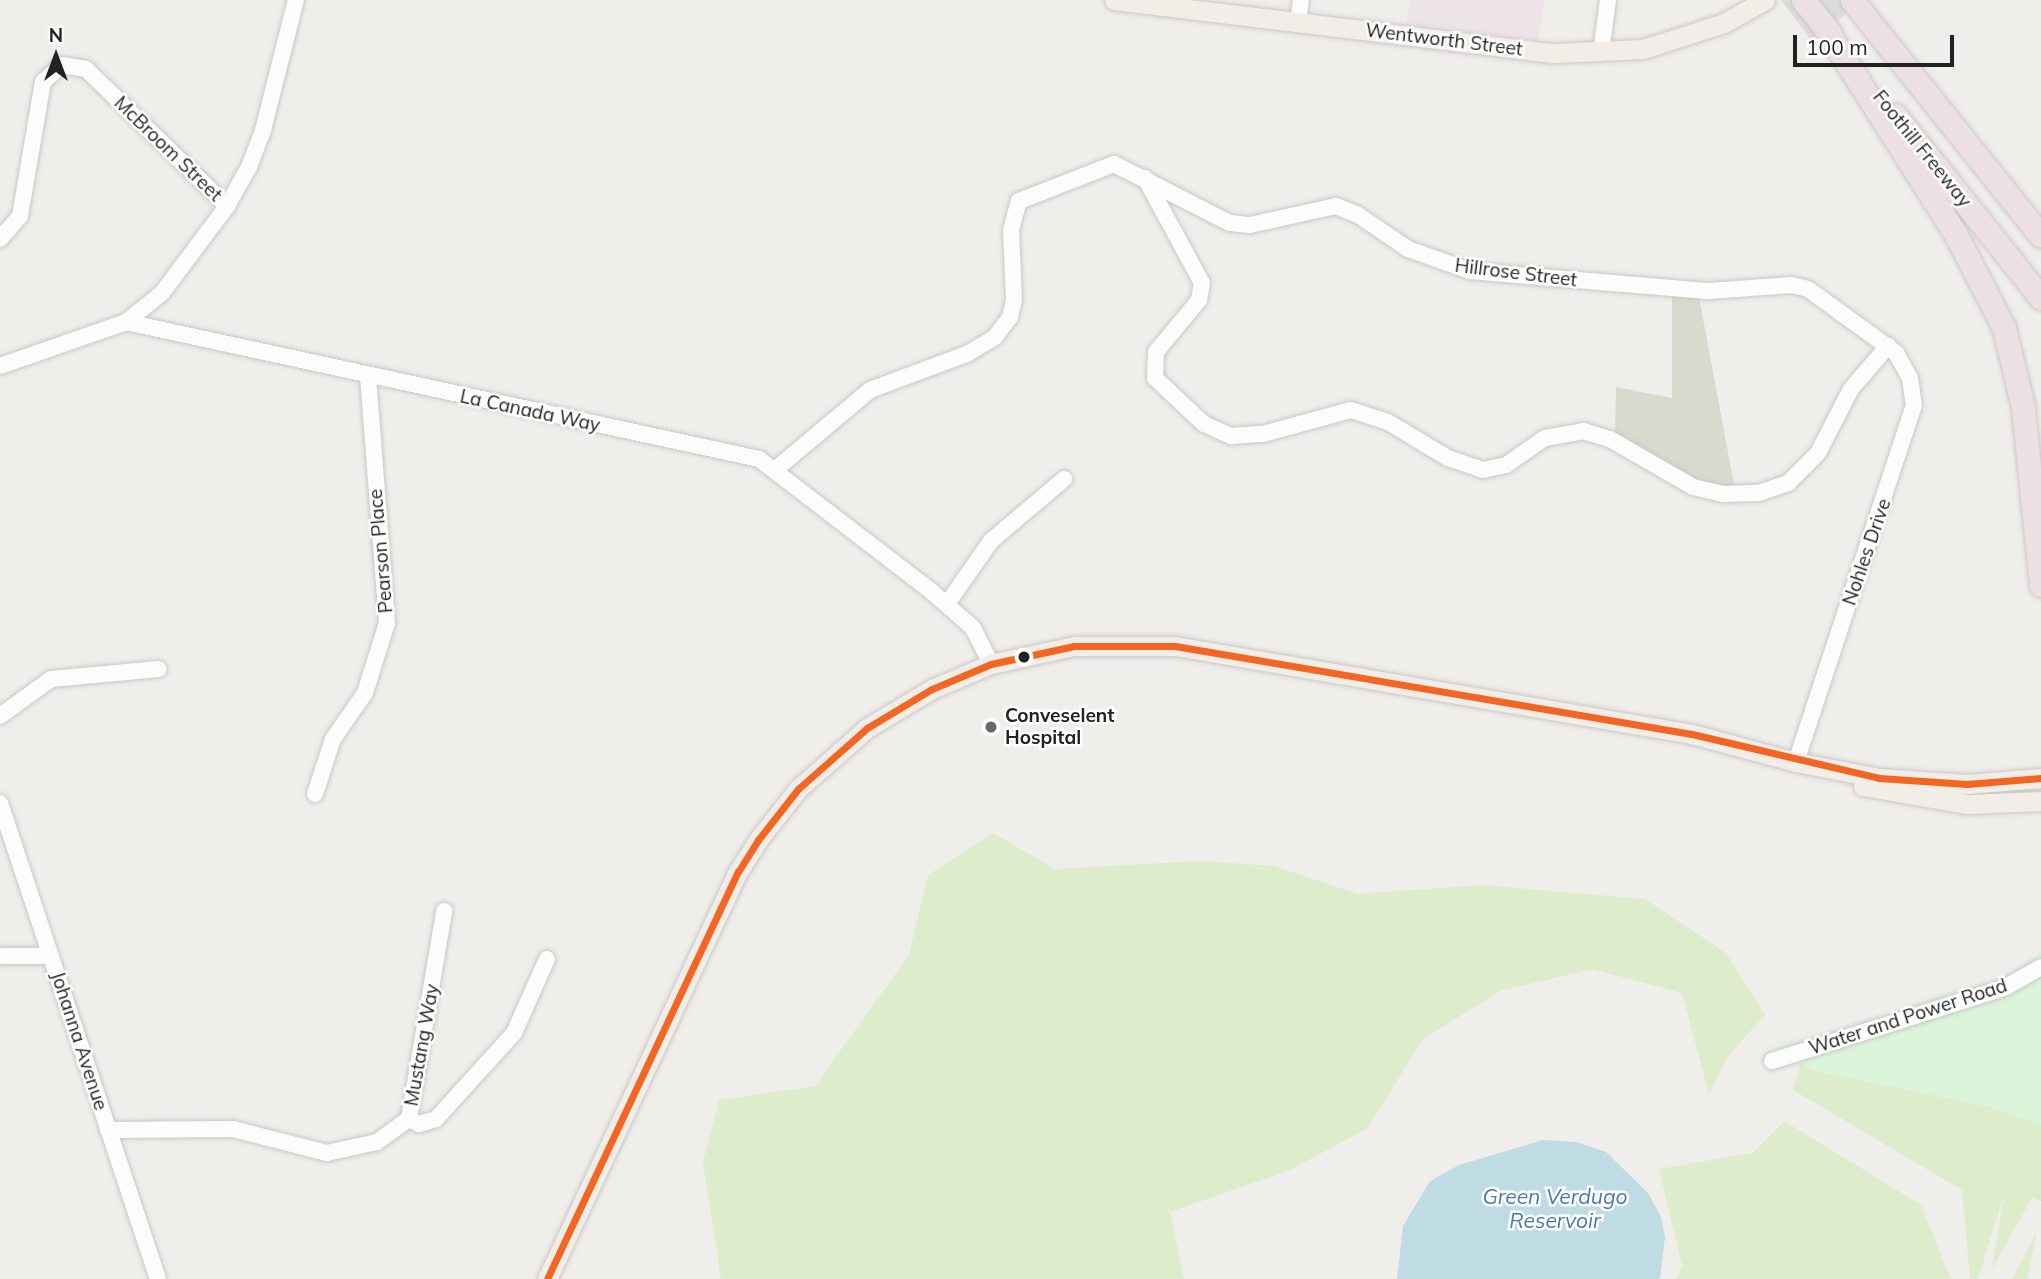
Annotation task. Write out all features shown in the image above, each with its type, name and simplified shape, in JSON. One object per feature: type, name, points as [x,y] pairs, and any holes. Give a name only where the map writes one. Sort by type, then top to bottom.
[{"type":"highway","name":"Foothill Freeway","points":[[1803,0],[2041,299]]},
{"type":"highway","name":"Foothill Freeway","points":[[1852,0],[2041,236]]},
{"type":"highway","points":[[1821,22],[1956,236],[2004,328],[2023,407],[2041,585]]},
{"type":"highway","points":[[1922,88],[2041,218]]},
{"type":"main road","name":"Wentworth Street","points":[[1114,0],[1178,4],[1297,23],[1555,53],[1601,52],[1670,41],[1724,23],[1765,0]]},
{"type":"main road","points":[[547,1279],[738,872],[758,840],[798,789],[867,728],[932,689],[991,664],[1074,646],[1175,646],[1680,732],[1796,762],[1930,783],[2041,778]]},
{"type":"main road","points":[[1796,762],[1828,776],[1928,800],[1967,804],[2041,801]]},
{"type":"street","points":[[0,366],[126,322],[162,293],[227,206],[263,130],[296,0]]},
{"type":"street","points":[[1297,23],[1301,0]]},
{"type":"street","points":[[1601,52],[1608,0]]},
{"type":"street","name":"McBroom Street","points":[[0,239],[20,216],[43,82],[62,65],[86,69],[227,206]]},
{"type":"street","name":"Hillrose Street","points":[[776,469],[870,390],[967,355],[995,337],[1010,317],[1014,299],[1011,230],[1019,201],[1114,164],[1145,177],[1230,223],[1250,225],[1336,206],[1358,215],[1408,249],[1470,271],[1710,291],[1791,285],[1808,289],[1888,346]]},
{"type":"street","points":[[1145,177],[1202,283],[1199,300],[1156,352],[1155,378],[1196,418],[1231,436],[1263,435],[1351,411],[1388,422],[1448,458],[1483,470],[1506,465],[1545,438],[1583,431],[1610,439],[1693,487],[1724,494],[1759,493],[1788,483],[1818,453],[1852,389],[1888,346]]},
{"type":"street","name":"La Canada Way","points":[[126,322],[741,455],[776,469],[947,604],[980,636],[991,664]]},
{"type":"street","name":"Nohles Drive","points":[[1796,762],[1910,424],[1910,378],[1888,346]]},
{"type":"street","name":"Pearson Place","points":[[315,794],[333,739],[365,693],[387,622],[368,376]]},
{"type":"street","points":[[947,604],[991,541],[1064,479]]},
{"type":"street","points":[[0,716],[51,680],[159,668]]},
{"type":"street","name":"Johanna Avenue","points":[[0,803],[158,1279]]},
{"type":"street","name":"Mustang Way","points":[[108,1130],[233,1129],[327,1153],[377,1142],[409,1119],[444,911]]},
{"type":"street","points":[[0,956],[50,956]]},
{"type":"street","points":[[409,1119],[419,1124],[436,1119],[514,1033],[547,959]]},
{"type":"street","name":"Water and Power Road","points":[[1772,1061],[2006,987],[2041,967]]},
{"type":"shaded area","points":[[1411,0],[1545,0],[1538,40],[1406,23]]},
{"type":"shaded area","points":[[1672,294],[1699,297],[1735,490],[1684,475],[1615,437],[1616,387],[1672,398]]},
{"type":"green space","points":[[993,833],[1055,869],[1199,861],[1274,866],[1358,894],[1481,885],[1645,899],[1726,953],[1765,1015],[1728,1056],[1709,1094],[1682,993],[1592,969],[1500,991],[1422,1040],[1368,1128],[1288,1171],[1170,1212],[1184,1279],[721,1279],[703,1162],[719,1100],[815,1086],[909,955],[928,875]]},
{"type":"green space","points":[[2041,951],[2041,1125],[1989,1107],[1811,1070],[1780,1043],[1835,1033],[1957,989],[2008,979]]},
{"type":"green space","points":[[2041,979],[2041,1201],[2032,1198],[1992,1269],[2004,1194],[1978,1279],[1970,1279],[1962,1190],[1793,1090],[1800,1064],[1962,1010]]},
{"type":"green space","points":[[1784,1121],[1921,1205],[1951,1279],[1676,1279],[1682,1266],[1659,1169],[1752,1153]]},
{"type":"green space","points":[[2037,1232],[2027,1279],[2012,1279]]},
{"type":"water","name":"Green Verdugo Reservoir","points":[[1543,1140],[1577,1142],[1606,1152],[1648,1193],[1661,1217],[1665,1237],[1660,1279],[1397,1279],[1403,1226],[1430,1181],[1459,1165]]},
{"type":"pier","points":[[1781,0],[1861,0],[1813,43]]},
{"type":"transit line","points":[[547,1279],[738,872],[758,840],[798,789],[867,728],[932,689],[991,664],[1074,646],[1175,646],[1692,734],[1879,778],[1967,784],[2041,778]]},
{"type":"place","name":"Conveselent Hospital","points":[[991,727]]}]
